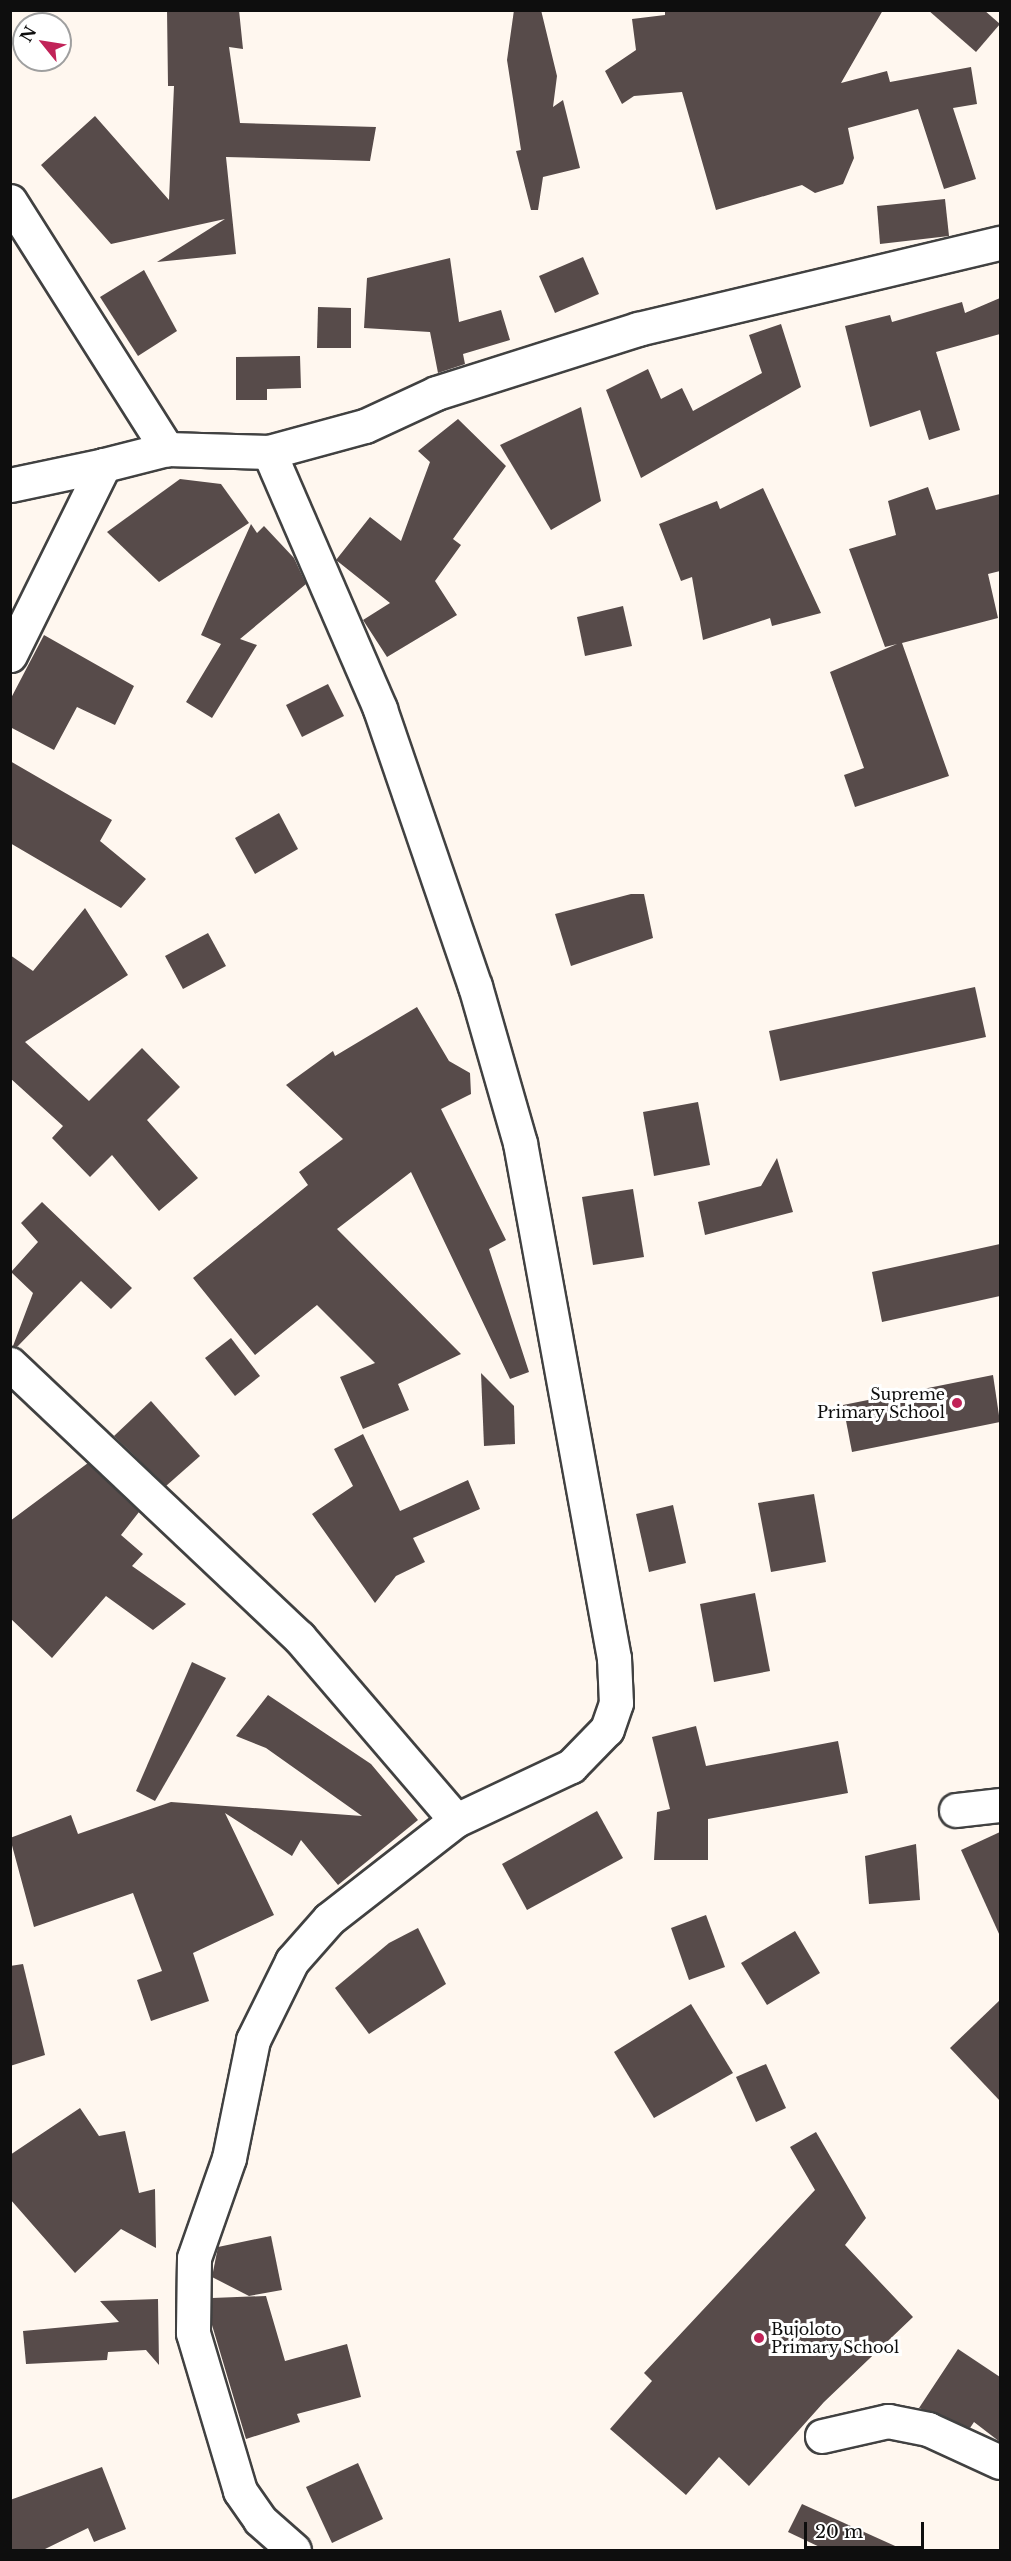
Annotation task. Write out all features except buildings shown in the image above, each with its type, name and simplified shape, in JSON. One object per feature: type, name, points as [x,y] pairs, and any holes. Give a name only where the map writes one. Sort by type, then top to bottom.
[{"type":"street","points":[[10,201],[167,449]]},
{"type":"street","points":[[10,485],[167,449],[269,452],[365,426],[436,393],[638,329],[1000,243]]},
{"type":"street","points":[[269,452],[380,709],[478,997],[520,1143],[614,1658],[616,1703],[607,1729],[590,1751],[571,1766],[456,1820],[329,1919],[292,1961],[253,2040],[229,2158],[194,2258],[193,2333],[224,2448],[240,2491],[260,2520],[294,2550]]},
{"type":"street","points":[[10,655],[104,465]]},
{"type":"street","points":[[10,1364],[299,1637],[456,1820]]},
{"type":"street","points":[[956,1810],[1000,1805]]},
{"type":"street","points":[[822,2436],[888,2421],[928,2429],[1000,2462]]},
{"type":"place","name":"Supreme Primary School","points":[[957,1403]]},
{"type":"place","name":"Bujoloto Primary School","points":[[759,2338]]}]
